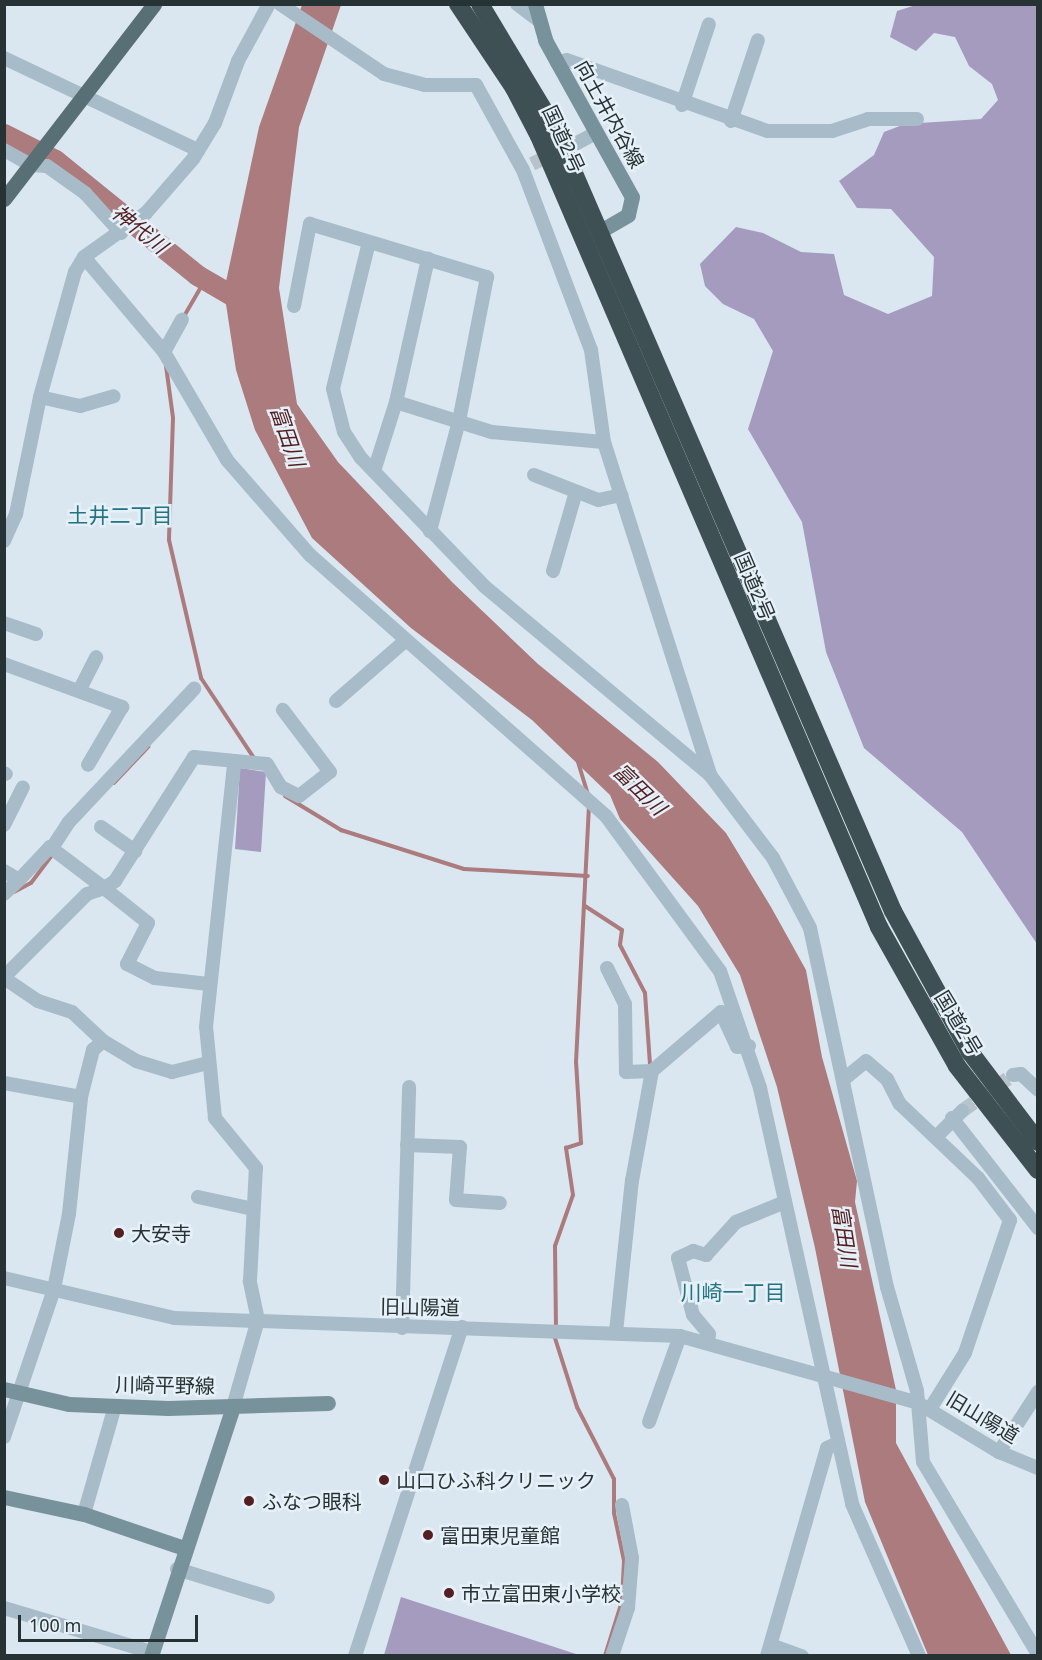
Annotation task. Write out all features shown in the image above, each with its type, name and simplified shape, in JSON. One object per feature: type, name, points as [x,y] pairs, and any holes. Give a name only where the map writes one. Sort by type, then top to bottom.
[{"type":"highway","name":"国道2号","points":[[458,4],[514,87],[539,136],[879,927],[957,1066],[1038,1170]]},
{"type":"highway","name":"国道2号","points":[[480,4],[533,85],[600,231],[864,852],[970,1052],[1038,1142]]},
{"type":"main road","points":[[4,199],[86,97],[154,4]]},
{"type":"street","points":[[4,541],[16,514],[40,397],[66,297],[84,257],[125,231],[146,213],[198,150],[256,20],[268,4]]},
{"type":"street","points":[[279,4],[292,16],[399,80],[476,85],[527,167],[591,350],[604,442],[710,775]]},
{"type":"street","points":[[517,4],[536,12]]},
{"type":"street","name":"向土井内谷線","points":[[536,12],[557,63],[632,197],[628,215],[600,231]]},
{"type":"street","points":[[682,105],[708,24]]},
{"type":"street","points":[[732,121],[758,40]]},
{"type":"street","points":[[4,58],[198,150]]},
{"type":"street","points":[[557,63],[567,60],[682,105],[768,131],[832,131],[868,119],[917,119]]},
{"type":"street","points":[[577,143],[596,133]]},
{"type":"street","points":[[4,150],[47,166],[85,193],[125,231]]},
{"type":"street","points":[[294,306],[310,224],[488,277],[459,421],[430,531]]},
{"type":"street","points":[[369,242],[333,407],[344,432],[375,471],[484,586],[710,775],[773,858],[810,928],[919,1404],[917,1436],[927,1470],[1038,1654]]},
{"type":"street","points":[[84,257],[164,352],[227,460],[310,555],[405,641],[535,748],[606,816],[720,971],[749,1046],[827,1377],[838,1443],[867,1544],[920,1656]]},
{"type":"street","points":[[375,471],[396,402],[428,259]]},
{"type":"street","points":[[164,352],[182,320]]},
{"type":"street","points":[[40,397],[80,406],[114,396]]},
{"type":"street","points":[[396,402],[492,432],[604,442]]},
{"type":"street","points":[[534,475],[598,500],[621,495]]},
{"type":"street","points":[[553,571],[576,492]]},
{"type":"street","points":[[4,623],[36,634]]},
{"type":"street","points":[[336,700],[405,641]]},
{"type":"street","points":[[79,691],[96,657]]},
{"type":"street","points":[[4,664],[122,707],[88,765]]},
{"type":"street","points":[[4,894],[52,848],[69,822],[194,689]]},
{"type":"street","points":[[208,1063],[172,1072],[136,1061],[103,1041],[72,1012],[38,1001],[4,978],[87,894],[116,882],[194,757],[234,764],[267,764],[281,787],[299,796],[330,772],[283,710]]},
{"type":"street","points":[[4,1608],[151,1654],[177,1569],[233,1407],[258,1320],[250,1281],[256,1168],[214,1118],[208,1063],[209,984],[234,764]]},
{"type":"street","points":[[4,825],[23,787]]},
{"type":"street","points":[[101,827],[135,851]]},
{"type":"street","points":[[52,848],[148,923],[127,964],[155,978],[209,984]]},
{"type":"street","points":[[4,871],[19,880]]},
{"type":"street","points":[[607,968],[625,1004],[626,1072],[652,1071],[721,1012],[738,1047],[749,1046]]},
{"type":"street","points":[[4,1437],[12,1391],[54,1289],[69,1214],[81,1097],[93,1050],[103,1041]]},
{"type":"street","points":[[844,1079],[854,1077],[866,1061],[1010,1220],[965,1353],[919,1404]]},
{"type":"street","points":[[616,1332],[632,1181],[652,1071]]},
{"type":"street","points":[[1013,1075],[1021,1074],[1038,1090]]},
{"type":"street","points":[[4,1083],[81,1097]]},
{"type":"street","points":[[402,1328],[410,1087]]},
{"type":"street","points":[[936,1137],[957,1114],[1038,1227]]},
{"type":"street","points":[[408,1144],[460,1147],[456,1200],[500,1203]]},
{"type":"street","points":[[198,1197],[253,1209]]},
{"type":"street","points":[[708,1343],[709,1334],[693,1315],[678,1258],[693,1251],[706,1256],[736,1222],[785,1202]]},
{"type":"street","name":"旧山陽道","points":[[4,1278],[174,1318],[402,1328],[462,1327],[680,1336],[919,1404],[999,1452],[1038,1468]]},
{"type":"street","points":[[355,1656],[462,1327]]},
{"type":"street","points":[[649,1422],[680,1336]]},
{"type":"street","name":"川崎平野線","points":[[12,1391],[69,1404],[115,1406],[233,1407],[327,1403]]},
{"type":"street","points":[[999,1452],[1038,1392]]},
{"type":"street","points":[[84,1514],[115,1406]]},
{"type":"street","points":[[802,1656],[769,1650],[827,1448],[838,1443]]},
{"type":"street","points":[[4,1497],[84,1514],[184,1548]]},
{"type":"street","points":[[612,1656],[628,1608],[632,1558],[622,1505]]},
{"type":"street","points":[[177,1569],[268,1597]]},
{"type":"shaded area","points":[[919,4],[1037,5],[1037,944],[962,832],[864,748],[826,652],[802,522],[748,429],[773,351],[754,319],[723,304],[705,286],[700,264],[736,227],[763,233],[801,252],[834,254],[844,295],[888,314],[932,296],[934,257],[891,209],[857,208],[839,181],[874,155],[884,132],[905,124],[981,119],[998,100],[992,84],[969,66],[955,37],[934,33],[916,51],[890,37],[897,11]]},
{"type":"shaded area","points":[[240,768],[266,772],[261,852],[235,849]]},
{"type":"shaded area","points":[[401,1597],[579,1655],[384,1655]]},
{"type":"water","name":"富田川","points":[[302,5],[341,5],[299,127],[279,288],[297,404],[338,462],[452,582],[538,664],[658,762],[726,833],[771,907],[806,970],[822,1057],[857,1181],[855,1202],[896,1390],[896,1443],[1011,1655],[928,1655],[865,1502],[815,1248],[777,1087],[740,975],[698,906],[620,819],[610,795],[532,720],[411,628],[312,538],[255,430],[236,370],[224,291],[259,127]]},
{"type":"waterway","name":"神代川","points":[[4,134],[55,160],[197,275],[235,297],[243,309]]},
{"type":"waterway","points":[[183,318],[205,280]]},
{"type":"waterway","points":[[166,366],[173,418],[169,540],[201,678],[254,758]]},
{"type":"waterway","points":[[114,783],[148,747]]},
{"type":"waterway","points":[[578,762],[588,795]]},
{"type":"waterway","points":[[285,796],[341,830],[464,869],[588,876]]},
{"type":"waterway","points":[[556,1328],[555,1246],[573,1195],[566,1148],[581,1143],[576,1062],[589,808]]},
{"type":"waterway","points":[[14,892],[31,883],[53,854]]},
{"type":"waterway","points":[[585,906],[622,930],[620,945],[645,993],[650,1065]]},
{"type":"waterway","points":[[554,1335],[577,1407],[614,1479],[614,1513],[624,1561],[622,1601],[605,1656]]},
{"type":"tunnel","points":[[532,164],[555,153]]},
{"type":"tunnel","points":[[962,1111],[1013,1075]]},
{"type":"place","name":"大安寺","points":[[119,1233]]},
{"type":"place","name":"山口ひふ科クリニック","points":[[384,1480]]},
{"type":"place","name":"ふなつ眼科","points":[[249,1501]]},
{"type":"place","name":"富田東児童館","points":[[428,1535]]},
{"type":"place","name":"市立富田東小学校","points":[[449,1593]]},
{"type":"district","name":"土井二丁目","points":[[120,515]]},
{"type":"district","name":"川崎一丁目","points":[[733,1292]]}]
